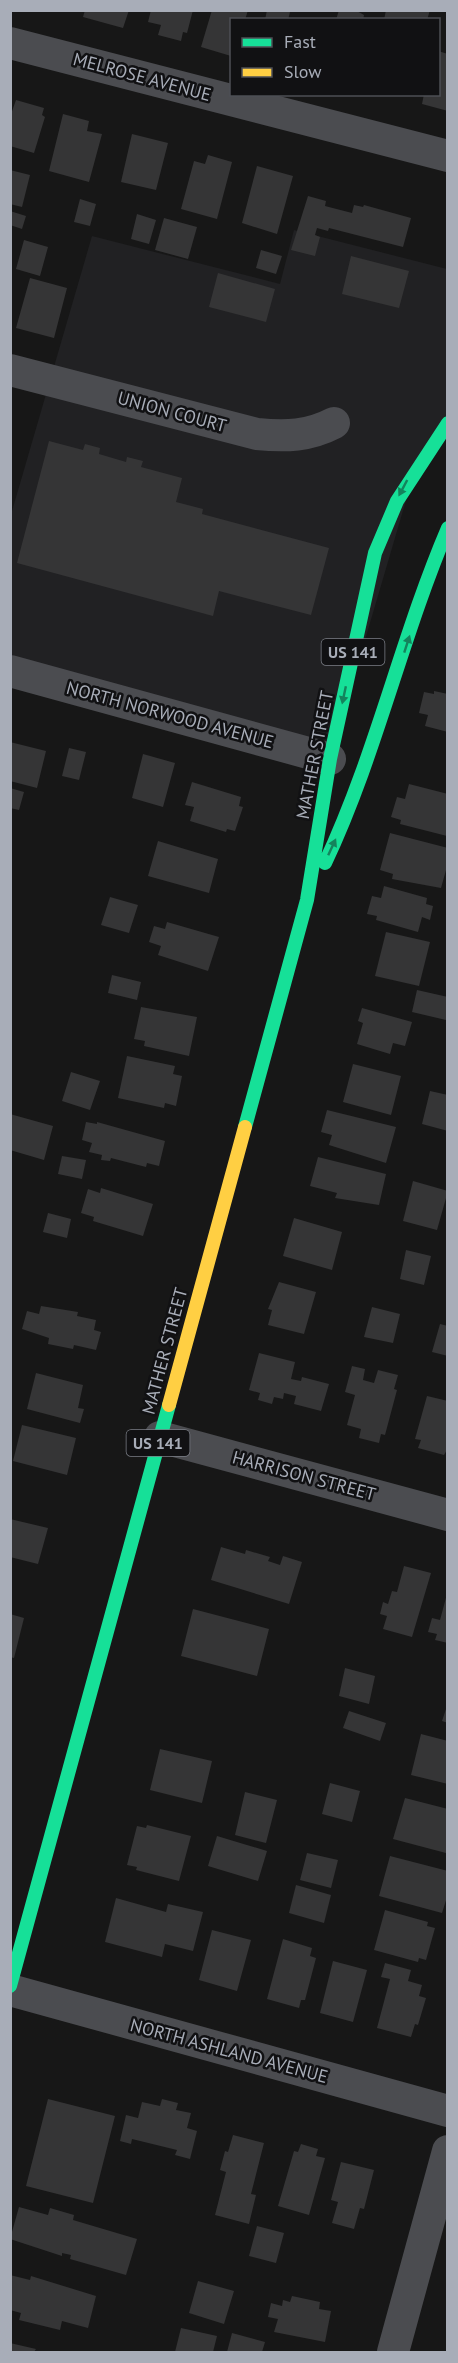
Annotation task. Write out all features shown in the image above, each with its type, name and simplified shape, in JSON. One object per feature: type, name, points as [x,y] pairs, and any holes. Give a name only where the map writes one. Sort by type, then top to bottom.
[{"type":"main road","name":"MATHER STREET","points":[[10,1988],[307,900],[330,759],[375,553],[383,527],[417,463],[447,423]]},
{"type":"main road","name":"MATHER STREET","points":[[307,900],[349,812],[431,568],[447,528]]},
{"type":"street","name":"MELROSE AVENUE","points":[[10,43],[447,156]]},
{"type":"street","name":"UNION COURT","points":[[10,370],[257,434],[277,436],[314,433],[334,423]]},
{"type":"street","name":"NORTH NORWOOD AVENUE","points":[[10,671],[330,759]]},
{"type":"street","name":"HARRISON STREET","points":[[160,1437],[447,1515]]},
{"type":"street","name":"NORTH ASHLAND AVENUE","points":[[10,1988],[447,2111]]},
{"type":"street","points":[[393,2352],[447,2151]]},
{"type":"shaded area","points":[[294,230],[447,269],[447,423],[417,463],[330,759],[11,671],[10,518],[92,236],[280,284]]},
{"type":"building","points":[[85,10],[129,10],[123,28],[83,17]]},
{"type":"building","points":[[151,10],[193,10],[187,33],[183,32],[181,41],[158,35],[161,25],[148,22]]},
{"type":"building","points":[[212,10],[248,10],[246,18],[230,18],[230,56],[201,47]]},
{"type":"building","points":[[267,10],[290,12],[288,18],[265,18]]},
{"type":"building","points":[[339,10],[355,10],[364,15],[363,18],[337,18]]},
{"type":"building","points":[[386,10],[430,10],[428,18],[384,18]]},
{"type":"building","points":[[440,52],[448,54],[448,111],[422,104],[424,96],[440,96]]},
{"type":"building","points":[[16,100],[44,108],[42,115],[45,117],[34,153],[10,146],[10,117]]},
{"type":"building","points":[[63,114],[89,121],[87,131],[102,134],[89,182],[49,171]]},
{"type":"building","points":[[132,134],[168,143],[156,190],[121,182]]},
{"type":"building","points":[[208,155],[232,162],[217,219],[181,209],[194,161],[205,164]]},
{"type":"building","points":[[257,166],[293,176],[277,234],[242,223]]},
{"type":"building","points":[[10,170],[30,175],[22,207],[10,204]]},
{"type":"building","points":[[308,196],[326,201],[325,206],[352,213],[354,205],[363,207],[364,205],[411,218],[403,247],[329,228],[328,231],[317,228],[315,235],[320,237],[315,256],[291,250]]},
{"type":"building","points":[[80,199],[96,204],[90,226],[74,222]]},
{"type":"building","points":[[10,211],[26,216],[22,229],[10,225]]},
{"type":"building","points":[[137,214],[156,220],[149,244],[131,239]]},
{"type":"building","points":[[164,218],[197,227],[188,259],[155,250]]},
{"type":"building","points":[[24,240],[48,247],[40,276],[16,269]]},
{"type":"building","points":[[261,250],[282,256],[276,274],[256,268]]},
{"type":"building","points":[[351,256],[409,271],[399,308],[342,294]]},
{"type":"building","points":[[218,273],[275,289],[266,322],[209,307]]},
{"type":"building","points":[[30,278],[67,288],[54,338],[16,328]]},
{"type":"building","points":[[49,441],[83,450],[85,444],[100,448],[99,454],[126,462],[127,457],[143,461],[141,467],[182,478],[176,502],[203,509],[202,514],[329,548],[311,615],[219,591],[213,616],[17,563]]},
{"type":"building","points":[[434,691],[448,694],[448,732],[425,726],[428,715],[419,713],[424,692],[434,694]]},
{"type":"building","points":[[10,742],[46,751],[37,788],[10,781]]},
{"type":"building","points":[[69,748],[86,752],[79,780],[62,776]]},
{"type":"building","points":[[143,754],[175,763],[163,807],[132,798]]},
{"type":"building","points":[[192,782],[241,797],[239,806],[243,807],[235,831],[227,829],[226,832],[190,821],[194,807],[185,805]]},
{"type":"building","points":[[409,784],[448,794],[447,836],[400,824],[401,820],[391,817],[397,797],[405,799]]},
{"type":"building","points":[[10,788],[24,792],[19,810],[10,808]]},
{"type":"building","points":[[390,833],[448,848],[448,863],[441,888],[392,879],[393,874],[380,870]]},
{"type":"building","points":[[158,841],[218,859],[209,893],[148,876]]},
{"type":"building","points":[[384,886],[427,898],[426,904],[433,906],[430,920],[422,917],[418,932],[376,920],[377,916],[367,914],[372,896],[381,898]]},
{"type":"building","points":[[110,897],[138,905],[129,933],[101,925]]},
{"type":"building","points":[[167,922],[219,937],[208,971],[158,955],[161,946],[149,942],[154,926],[165,929]]},
{"type":"building","points":[[386,932],[430,942],[419,986],[375,976]]},
{"type":"building","points":[[112,975],[141,982],[137,1000],[108,993]]},
{"type":"building","points":[[417,990],[448,997],[446,1020],[412,1012]]},
{"type":"building","points":[[141,1007],[197,1017],[189,1056],[144,1046],[145,1041],[134,1039]]},
{"type":"building","points":[[362,1008],[412,1022],[405,1046],[393,1043],[390,1054],[357,1044],[363,1023],[358,1021]]},
{"type":"building","points":[[127,1056],[175,1066],[173,1074],[182,1076],[176,1106],[165,1103],[164,1108],[118,1098]]},
{"type":"building","points":[[353,1064],[401,1076],[391,1115],[343,1102]]},
{"type":"building","points":[[71,1072],[100,1081],[90,1110],[62,1101]]},
{"type":"building","points":[[430,1091],[448,1095],[448,1131],[422,1124]]},
{"type":"building","points":[[327,1110],[396,1127],[386,1163],[329,1145],[332,1135],[321,1132]]},
{"type":"building","points":[[10,1114],[53,1126],[44,1160],[10,1150]]},
{"type":"building","points":[[86,1122],[97,1124],[97,1122],[165,1141],[159,1166],[147,1163],[146,1167],[111,1158],[110,1161],[101,1160],[102,1155],[89,1152],[92,1143],[82,1140]]},
{"type":"building","points":[[62,1156],[86,1160],[82,1179],[58,1174]]},
{"type":"building","points":[[318,1157],[386,1174],[379,1205],[335,1198],[337,1193],[310,1186]]},
{"type":"building","points":[[413,1181],[448,1191],[437,1230],[403,1221]]},
{"type":"building","points":[[101,1188],[153,1204],[143,1236],[93,1221],[94,1217],[81,1213],[88,1189],[100,1193]]},
{"type":"building","points":[[48,1213],[71,1219],[67,1238],[43,1232]]},
{"type":"building","points":[[294,1218],[342,1232],[332,1270],[283,1256]]},
{"type":"building","points":[[406,1250],[431,1256],[424,1285],[400,1279]]},
{"type":"building","points":[[279,1282],[316,1292],[304,1334],[268,1325],[272,1310],[268,1309]]},
{"type":"building","points":[[41,1306],[78,1312],[77,1316],[96,1320],[94,1330],[101,1332],[96,1350],[74,1345],[73,1349],[48,1344],[49,1338],[22,1329],[27,1311],[39,1314]]},
{"type":"building","points":[[372,1307],[400,1314],[393,1343],[364,1337]]},
{"type":"building","points":[[440,1324],[448,1326],[448,1356],[432,1352]]},
{"type":"building","points":[[259,1353],[295,1362],[291,1379],[301,1381],[302,1377],[329,1384],[321,1411],[294,1404],[296,1396],[284,1393],[283,1399],[274,1397],[272,1404],[258,1400],[260,1393],[249,1390]]},
{"type":"building","points":[[352,1366],[365,1369],[363,1380],[374,1383],[378,1370],[398,1375],[394,1389],[397,1390],[385,1435],[381,1434],[379,1443],[359,1438],[361,1429],[347,1425],[355,1395],[345,1392]]},
{"type":"building","points":[[36,1373],[83,1385],[78,1408],[84,1409],[80,1423],[27,1409]]},
{"type":"building","points":[[427,1396],[448,1401],[448,1448],[444,1455],[418,1448],[421,1440],[415,1439]]},
{"type":"building","points":[[22,1425],[76,1438],[67,1475],[13,1461]]},
{"type":"building","points":[[10,1519],[48,1528],[38,1564],[10,1557]]},
{"type":"building","points":[[221,1547],[245,1554],[246,1550],[270,1557],[268,1561],[280,1565],[283,1556],[302,1562],[289,1604],[211,1580]]},
{"type":"building","points":[[404,1566],[431,1573],[412,1637],[383,1629],[387,1616],[380,1614],[383,1602],[388,1604],[392,1591],[397,1592]]},
{"type":"building","points":[[447,1594],[448,1643],[435,1640],[437,1634],[428,1632],[432,1618],[440,1620]]},
{"type":"building","points":[[193,1609],[269,1629],[257,1676],[181,1656]]},
{"type":"building","points":[[10,1614],[24,1618],[14,1658],[10,1657]]},
{"type":"building","points":[[345,1668],[375,1676],[369,1704],[339,1696]]},
{"type":"building","points":[[448,1703],[448,1723],[442,1721]]},
{"type":"building","points":[[349,1711],[386,1723],[380,1741],[343,1728]]},
{"type":"building","points":[[421,1734],[448,1741],[448,1784],[411,1775]]},
{"type":"building","points":[[160,1749],[212,1761],[202,1803],[150,1790]]},
{"type":"building","points":[[330,1783],[360,1791],[352,1822],[322,1814]]},
{"type":"building","points":[[245,1792],[277,1800],[266,1843],[235,1835]]},
{"type":"building","points":[[405,1798],[448,1809],[446,1853],[393,1839]]},
{"type":"building","points":[[147,1825],[191,1836],[179,1881],[136,1870],[137,1867],[127,1865],[137,1826],[146,1828]]},
{"type":"building","points":[[217,1836],[267,1851],[258,1881],[208,1866]]},
{"type":"building","points":[[307,1853],[338,1860],[331,1888],[300,1880]]},
{"type":"building","points":[[390,1856],[448,1871],[448,1894],[442,1913],[379,1896]]},
{"type":"building","points":[[296,1885],[331,1895],[324,1923],[289,1913]]},
{"type":"building","points":[[116,1898],[166,1912],[168,1904],[203,1912],[193,1951],[165,1944],[162,1957],[105,1942]]},
{"type":"building","points":[[385,1910],[428,1922],[427,1926],[435,1928],[426,1960],[419,1958],[418,1962],[374,1950]]},
{"type":"building","points":[[212,1930],[251,1940],[237,1991],[199,1980]]},
{"type":"building","points":[[283,1939],[312,1948],[310,1956],[316,1958],[305,2000],[301,2000],[299,2008],[267,1999]]},
{"type":"building","points":[[333,1961],[367,1970],[353,2022],[320,2013]]},
{"type":"building","points":[[385,1963],[411,1970],[408,1981],[422,1985],[419,1996],[426,1998],[418,2025],[415,2024],[411,2037],[377,2028],[390,1979],[381,1977]]},
{"type":"building","points":[[48,2099],[115,2116],[93,2203],[26,2186]]},
{"type":"building","points":[[162,2099],[178,2103],[176,2110],[191,2113],[187,2128],[197,2131],[190,2159],[175,2155],[177,2150],[132,2139],[131,2144],[120,2141],[126,2115],[138,2118],[142,2102],[160,2106]]},
{"type":"building","points":[[233,2135],[264,2143],[251,2194],[256,2195],[249,2224],[215,2215],[226,2172],[220,2170],[225,2151],[228,2152]]},
{"type":"building","points":[[301,2144],[318,2149],[316,2156],[325,2158],[309,2215],[278,2206],[294,2151],[298,2152]]},
{"type":"building","points":[[341,2162],[374,2170],[364,2209],[360,2208],[354,2229],[332,2223],[338,2202],[331,2200]]},
{"type":"building","points":[[19,2207],[48,2215],[50,2208],[74,2215],[73,2220],[137,2239],[126,2275],[70,2259],[71,2255],[62,2253],[62,2256],[10,2239]]},
{"type":"building","points":[[257,2226],[284,2233],[276,2263],[249,2256]]},
{"type":"building","points":[[10,2275],[30,2280],[31,2276],[96,2296],[88,2328],[62,2321],[60,2330],[19,2320],[21,2313],[10,2310]]},
{"type":"building","points":[[198,2281],[234,2291],[224,2324],[189,2313]]},
{"type":"building","points":[[292,2296],[320,2302],[319,2309],[331,2311],[325,2342],[274,2332],[278,2319],[268,2317],[271,2303],[282,2306],[283,2300],[290,2302]]},
{"type":"building","points":[[181,2328],[217,2336],[213,2352],[175,2352]]},
{"type":"building","points":[[232,2333],[265,2342],[262,2352],[227,2352]]},
{"type":"building","points":[[10,2343],[36,2349],[34,2352],[10,2352]]},
{"type":"traffic: fast","points":[[245,1127],[307,900],[330,759],[375,553],[397,501],[448,423]]},
{"type":"traffic: fast","points":[[325,863],[359,781],[416,612],[448,528]]},
{"type":"traffic: fast","points":[[10,1986],[169,1405]]},
{"type":"traffic: slow","points":[[169,1405],[245,1127]]}]
